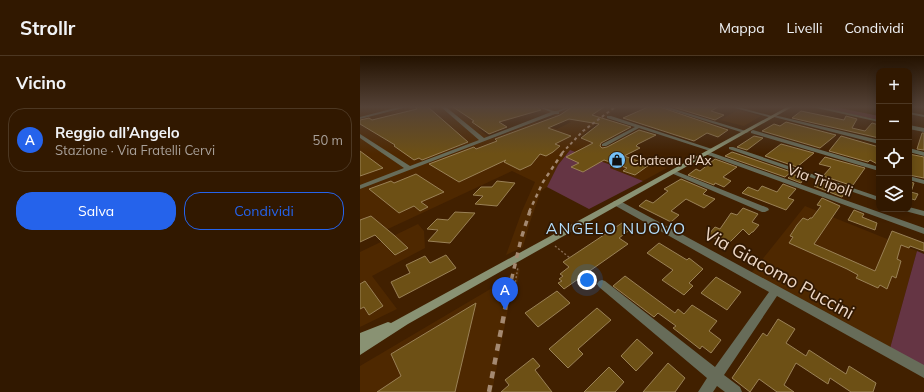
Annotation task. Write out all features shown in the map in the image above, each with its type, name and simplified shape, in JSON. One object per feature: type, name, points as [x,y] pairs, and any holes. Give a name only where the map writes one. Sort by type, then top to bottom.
[{"type":"main road","points":[[360,338],[404,321],[517,264],[617,203],[764,123]]},
{"type":"main road","points":[[360,349],[404,321]]},
{"type":"street","points":[[462,123],[483,140]]},
{"type":"street","points":[[360,187],[529,123]]},
{"type":"street","name":"Via Tripoli","points":[[625,123],[710,152],[924,231]]},
{"type":"street","points":[[717,123],[876,168]]},
{"type":"street","points":[[797,123],[876,141]]},
{"type":"street","points":[[604,145],[638,127]]},
{"type":"street","points":[[912,128],[924,130]]},
{"type":"street","points":[[360,136],[409,168]]},
{"type":"street","points":[[731,148],[876,198]]},
{"type":"street","points":[[912,151],[924,154]]},
{"type":"street","points":[[673,172],[765,210]]},
{"type":"street","points":[[912,179],[924,182]]},
{"type":"street","name":"Via Giacomo Puccini","points":[[617,203],[924,372]]},
{"type":"street","points":[[912,210],[924,214]]},
{"type":"street","points":[[602,284],[735,392]]},
{"type":"street","points":[[705,392],[775,291]]},
{"type":"path","points":[[555,246],[570,258]]},
{"type":"path","points":[[513,293],[517,264]]},
{"type":"path","points":[[588,271],[602,284]]},
{"type":"shaded area","points":[[360,123],[501,123],[479,129],[491,139],[533,123],[557,129],[570,123],[597,123],[579,138],[667,168],[643,181],[610,168],[611,165],[570,150],[558,165],[547,187],[541,191],[523,247],[506,255],[522,211],[535,182],[512,171],[360,242]]},
{"type":"shaded area","points":[[731,123],[750,123],[744,126]]},
{"type":"shaded area","points":[[570,150],[611,165],[610,168],[643,181],[589,209],[547,187],[558,165]]},
{"type":"shaded area","points":[[805,206],[917,251],[889,352],[749,276]]},
{"type":"shaded area","points":[[418,224],[424,231],[425,248],[372,276],[397,309],[360,327],[360,252]]},
{"type":"shaded area","points":[[917,251],[924,254],[924,372],[889,352]]},
{"type":"shaded area","points":[[520,269],[516,292],[511,293],[492,392],[360,392],[360,366],[504,281],[505,278]]},
{"type":"building","points":[[360,123],[446,123],[468,142],[422,160],[419,158],[414,160],[394,146],[395,145]]},
{"type":"building","points":[[473,123],[500,123],[507,127],[489,134]]},
{"type":"building","points":[[539,123],[560,123],[548,128],[571,136],[555,144],[560,146],[553,152],[546,156],[540,154],[531,165],[520,170],[504,162],[506,160],[459,182],[429,164],[474,147],[476,149],[497,141],[495,139]]},
{"type":"building","points":[[591,123],[617,123],[631,127],[601,143],[600,146],[602,148],[607,147],[639,130],[656,135],[638,144],[636,146],[640,148],[624,156],[649,165],[635,175],[623,171],[627,168],[604,160],[583,172],[571,167],[579,163],[566,157],[593,143],[581,138],[599,124]]},
{"type":"building","points":[[637,123],[706,123],[728,130],[718,137],[707,133],[694,141]]},
{"type":"building","points":[[785,123],[789,123],[836,135],[820,148],[762,131],[774,124],[780,126]]},
{"type":"building","points":[[812,123],[855,123],[852,128],[865,131],[872,123],[876,124],[876,137]]},
{"type":"building","points":[[922,133],[924,133],[924,150],[917,149]]},
{"type":"building","points":[[754,136],[763,138],[747,150],[737,147]]},
{"type":"building","points":[[841,136],[876,146],[876,163],[870,160],[868,162],[829,151]]},
{"type":"building","points":[[781,144],[814,153],[797,167],[765,156]]},
{"type":"building","points":[[360,151],[383,168],[360,176]]},
{"type":"building","points":[[732,152],[791,172],[785,177],[725,156]]},
{"type":"building","points":[[912,155],[924,157],[924,178],[912,176]]},
{"type":"building","points":[[825,157],[865,168],[853,185],[850,185],[823,176],[831,167],[819,164]]},
{"type":"building","points":[[715,159],[737,167],[723,177],[731,181],[724,187],[715,183],[714,185],[688,175],[696,169],[700,171]]},
{"type":"building","points":[[416,174],[444,192],[421,202],[428,207],[420,211],[414,206],[399,213],[369,189],[391,181],[394,183]]},
{"type":"building","points":[[792,174],[804,178],[801,183],[788,178]]},
{"type":"building","points":[[681,179],[707,190],[703,194],[715,199],[704,208],[686,199],[671,211],[679,215],[671,222],[639,206],[646,200],[653,203],[668,191],[664,189]]},
{"type":"building","points":[[497,181],[515,183],[497,206],[475,204],[483,196],[473,195],[481,187],[492,187]]},
{"type":"building","points":[[818,182],[846,191],[842,197],[814,186]]},
{"type":"building","points":[[783,184],[796,189],[788,198],[794,200],[786,210],[742,193],[748,187],[758,191],[762,186],[777,192]]},
{"type":"building","points":[[912,192],[918,194],[915,200],[912,199]]},
{"type":"building","points":[[822,198],[840,206],[814,244],[875,271],[892,231],[924,243],[924,251],[910,246],[909,248],[901,245],[897,259],[901,261],[896,278],[892,276],[887,289],[880,285],[878,288],[856,278],[858,275],[847,269],[789,243],[793,237],[790,236],[797,225],[803,218],[808,220],[812,218],[821,206],[817,205]]},
{"type":"building","points":[[743,208],[758,214],[752,222],[759,225],[753,232],[749,235],[743,229],[728,244],[708,235],[715,227],[720,229],[731,213],[737,215]]},
{"type":"building","points":[[854,210],[864,214],[862,217],[877,223],[875,230],[848,220]]},
{"type":"building","points":[[455,212],[475,213],[450,243],[428,241],[438,230],[427,229],[437,219],[448,220]]},
{"type":"building","points":[[371,216],[408,248],[395,255],[375,235],[360,242],[360,220]]},
{"type":"building","points":[[622,223],[631,229],[619,238],[628,244],[564,289],[558,283],[562,281],[559,279],[563,276],[560,274],[569,267],[563,262]]},
{"type":"building","points":[[659,243],[687,260],[689,258],[703,269],[689,283],[693,286],[684,295],[662,280],[673,270],[647,253]]},
{"type":"building","points":[[446,255],[456,268],[399,298],[391,282],[410,273],[406,265],[425,256],[430,263]]},
{"type":"building","points":[[625,276],[675,313],[678,309],[684,314],[692,305],[717,321],[709,331],[721,340],[711,353],[702,346],[700,349],[673,328],[676,326],[658,313],[654,317],[613,286]]},
{"type":"building","points":[[716,277],[741,292],[727,310],[701,293]]},
{"type":"building","points":[[365,281],[383,306],[369,315],[364,307],[360,309],[360,284]]},
{"type":"building","points":[[557,291],[570,303],[538,327],[525,313]]},
{"type":"building","points":[[476,303],[455,392],[377,392],[401,376],[391,354]]},
{"type":"building","points":[[597,308],[611,320],[578,349],[583,354],[568,368],[549,349]]},
{"type":"building","points":[[778,319],[795,329],[786,343],[806,356],[809,350],[846,374],[849,366],[876,383],[873,392],[851,392],[830,378],[828,384],[796,363],[784,385],[794,392],[777,392],[759,379],[750,392],[732,378],[763,333],[767,336]]},
{"type":"building","points":[[637,339],[653,353],[636,371],[621,356]]},
{"type":"building","points":[[533,358],[540,366],[535,370],[552,392],[501,392],[509,385],[505,380]]},
{"type":"building","points":[[668,363],[685,378],[675,392],[643,392]]},
{"type":"building","points":[[609,367],[624,382],[615,392],[584,392]]},
{"type":"railway","points":[[562,153],[583,131],[594,123]]},
{"type":"railway","points":[[529,212],[543,182],[563,152]]},
{"type":"railway","points":[[509,290],[521,239],[530,211]]},
{"type":"railway","points":[[489,392],[509,289]]},
{"type":"place","name":"Chateau d'Ax","points":[[617,160]]},
{"type":"place","name":"Reggio all’Angelo","points":[[505,310]]},
{"type":"district","name":"ANGELO NUOVO","points":[[616,228]]}]
